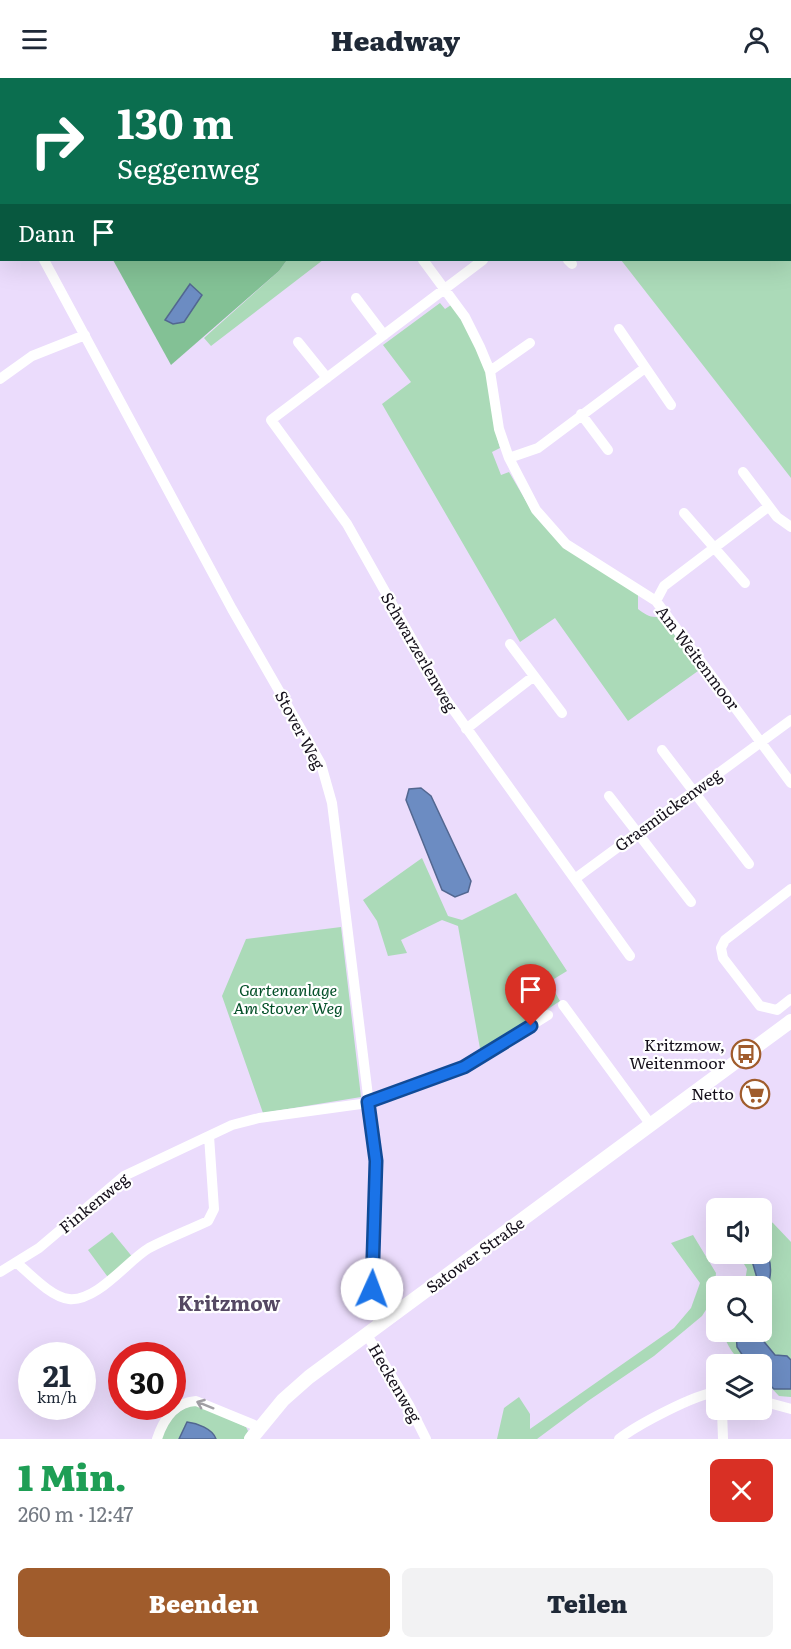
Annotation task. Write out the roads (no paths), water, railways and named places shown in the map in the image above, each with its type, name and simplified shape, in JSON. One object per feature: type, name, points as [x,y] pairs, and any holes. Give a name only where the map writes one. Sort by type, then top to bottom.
[{"type":"main road","name":"Satower Straße","points":[[255,1433],[288,1395],[791,1021]]},
{"type":"street","name":"Stover Weg","points":[[45,261],[232,609],[321,764],[332,803],[376,1161],[372,1311],[382,1324]]},
{"type":"street","name":"Am Weitenmoor","points":[[424,261],[465,317],[490,371],[499,429],[509,458],[536,510],[566,544],[656,601],[791,783]]},
{"type":"street","points":[[298,342],[327,378],[482,261]]},
{"type":"street","points":[[356,298],[384,335]]},
{"type":"street","points":[[619,329],[671,405]]},
{"type":"street","points":[[0,379],[32,356],[85,335]]},
{"type":"street","points":[[490,371],[530,343]]},
{"type":"street","points":[[509,458],[538,448],[645,368]]},
{"type":"street","name":"Schwarzerlenweg","points":[[327,378],[271,420],[347,524],[439,689],[630,956]]},
{"type":"street","points":[[581,414],[608,450]]},
{"type":"street","points":[[743,472],[768,507],[791,527]]},
{"type":"street","points":[[656,601],[664,586],[768,507]]},
{"type":"street","points":[[684,513],[745,583]]},
{"type":"street","points":[[510,644],[562,712]]},
{"type":"street","points":[[466,729],[534,676]]},
{"type":"street","name":"Grasmückenweg","points":[[576,878],[791,720]]},
{"type":"street","points":[[662,750],[749,864]]},
{"type":"street","points":[[609,796],[691,902]]},
{"type":"street","points":[[791,889],[725,940],[721,948],[723,958],[760,1006],[777,1010],[791,999]]},
{"type":"street","points":[[563,1005],[651,1125]]},
{"type":"street","name":"Finkenweg","points":[[0,1272],[39,1248],[124,1176],[232,1125],[259,1118],[368,1102],[464,1067],[548,1015]]},
{"type":"street","points":[[17,1263],[51,1290],[67,1299],[76,1299],[93,1292],[148,1249],[208,1221],[214,1209],[209,1136]]},
{"type":"street","name":"Heckenweg","points":[[367,1335],[422,1436]]},
{"type":"street","points":[[619,1439],[706,1394]]},
{"type":"street","points":[[157,1439],[161,1427],[175,1407],[186,1401],[196,1401],[255,1433]]},
{"type":"street","points":[[772,1404],[791,1409]]},
{"type":"street","points":[[722,1420],[723,1439]]},
{"type":"water","points":[[190,284],[202,295],[184,322],[173,324],[165,320]]},
{"type":"water","points":[[421,788],[431,796],[471,881],[468,892],[455,897],[442,890],[406,800],[409,789]]},
{"type":"water","points":[[753,1264],[770,1264],[770,1276],[756,1276]]},
{"type":"water","points":[[737,1342],[764,1342],[775,1355],[787,1356],[791,1360],[791,1389],[772,1387],[772,1354],[742,1354]]},
{"type":"water","points":[[187,1422],[204,1427],[212,1432],[216,1439],[179,1439]]},
{"type":"place","name":"Kritzmow, Weitenmoor","points":[[746,1054]]},
{"type":"place","name":"Netto","points":[[755,1094]]},
{"type":"district","name":"Kritzmow","points":[[229,1304]]},
{"type":"park label","name":"Gartenanlage Am Stover Weg","points":[[288,999]]}]
